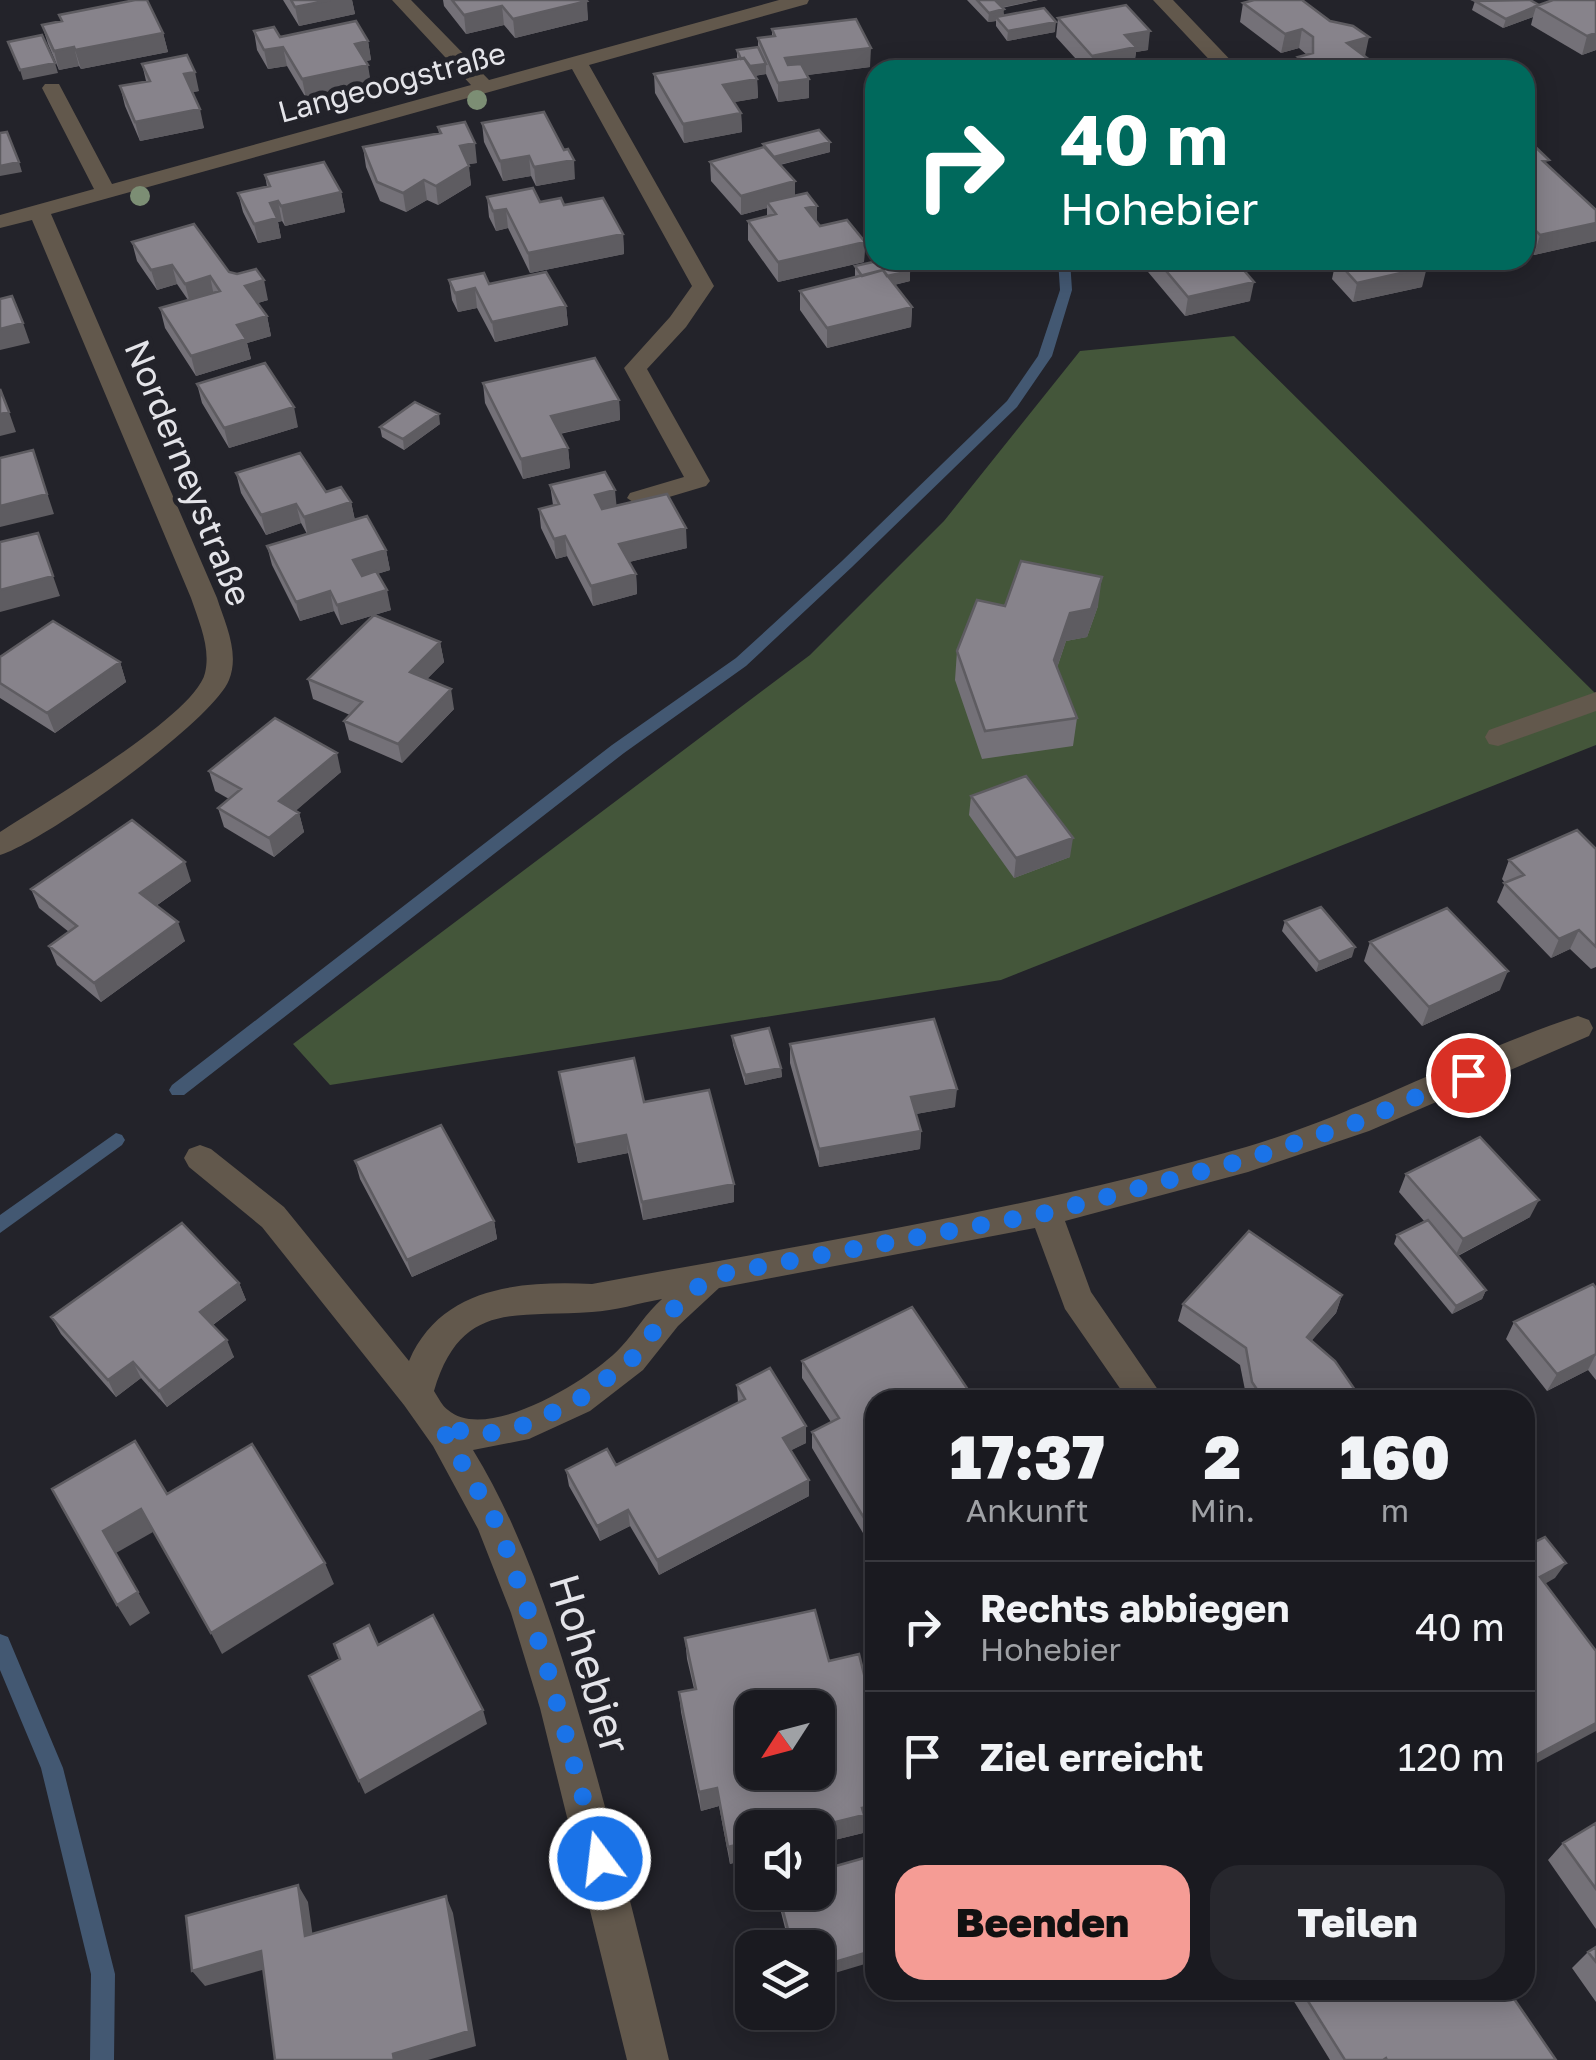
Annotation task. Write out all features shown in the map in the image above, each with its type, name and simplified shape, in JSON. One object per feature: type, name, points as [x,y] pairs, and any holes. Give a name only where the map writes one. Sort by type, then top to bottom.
[{"type":"street","points":[[401,0],[485,88]]},
{"type":"street","name":"Langeoogstraße","points":[[0,222],[800,0]]},
{"type":"street","points":[[1162,0],[1220,60]]},
{"type":"street","points":[[578,63],[703,286],[678,322],[636,368],[698,481],[639,498]]},
{"type":"street","points":[[52,88],[106,192]]},
{"type":"street","name":"Norderneystraße","points":[[0,845],[126,762],[184,715],[216,682],[220,648],[204,598],[39,210]]},
{"type":"street","points":[[1498,737],[1596,700]]},
{"type":"street","points":[[416,1394],[432,1346],[452,1327],[491,1306],[539,1294],[592,1298],[1046,1213],[1248,1159],[1358,1122],[1590,1032]]},
{"type":"street","name":"Hohebier","points":[[200,1158],[273,1216],[440,1425],[499,1527],[545,1660],[609,1892],[648,2060]]},
{"type":"street","points":[[1046,1213],[1078,1300],[1141,1390]]},
{"type":"street","points":[[440,1425],[478,1436],[529,1424],[578,1400],[631,1360],[666,1316],[710,1276]]},
{"type":"green space","points":[[1234,336],[1596,694],[1596,745],[1001,980],[330,1085],[293,1044],[810,655],[944,521],[1080,351]]},
{"type":"building","points":[[147,0],[163,33],[54,51],[42,25],[62,21],[59,15]]},
{"type":"building","points":[[291,0],[330,0],[295,7]]},
{"type":"building","points":[[452,0],[587,1],[513,19],[502,6],[464,15]]},
{"type":"building","points":[[977,0],[995,0],[1004,9],[989,13]]},
{"type":"building","points":[[1302,0],[1330,21],[1353,26],[1369,37],[1347,43],[1370,60],[1302,60],[1298,57],[1313,53],[1313,37],[1302,29],[1285,34],[1243,3]]},
{"type":"building","points":[[1530,0],[1539,5],[1506,19],[1475,1]]},
{"type":"building","points":[[1553,0],[1596,0],[1596,33],[1587,36],[1536,6]]},
{"type":"building","points":[[1126,5],[1150,31],[1125,35],[1136,47],[1092,56],[1058,18]]},
{"type":"building","points":[[1044,8],[1056,22],[1008,31],[996,17]]},
{"type":"building","points":[[856,19],[871,48],[785,58],[788,65],[801,64],[809,79],[778,83],[758,38],[775,36],[772,29]]},
{"type":"building","points":[[356,21],[368,41],[355,44],[368,65],[302,79],[283,47],[264,50],[254,31],[274,27],[280,37]]},
{"type":"building","points":[[42,35],[55,63],[20,70],[8,42]]},
{"type":"building","points":[[758,47],[766,64],[750,66],[737,50]]},
{"type":"building","points":[[187,55],[195,72],[184,74],[200,109],[135,122],[120,86],[150,81],[142,64]]},
{"type":"building","points":[[744,58],[757,79],[723,85],[741,113],[683,124],[654,74]]},
{"type":"building","points":[[544,112],[564,150],[568,149],[574,160],[534,167],[529,156],[500,161],[482,123]]},
{"type":"building","points":[[465,122],[475,143],[460,146],[469,166],[436,186],[424,180],[403,193],[377,182],[363,147],[441,133],[438,127]]},
{"type":"building","points":[[819,130],[830,142],[774,157],[763,144]]},
{"type":"building","points":[[7,132],[19,162],[0,166],[0,133]]},
{"type":"building","points":[[764,147],[795,181],[741,196],[710,162]]},
{"type":"building","points":[[1535,147],[1549,160],[1543,161],[1596,210],[1596,223],[1540,235],[1535,230]]},
{"type":"building","points":[[324,162],[341,192],[281,206],[278,201],[270,203],[277,218],[254,224],[238,193],[270,186],[265,175]]},
{"type":"building","points":[[533,188],[540,202],[561,198],[564,205],[603,198],[623,234],[528,253],[506,209],[493,211],[487,197]]},
{"type":"building","points":[[807,193],[817,206],[806,208],[820,226],[847,220],[865,242],[778,262],[748,221],[776,214],[767,202]]},
{"type":"building","points":[[194,224],[229,272],[256,269],[264,280],[245,286],[267,316],[237,325],[246,339],[191,356],[160,308],[220,291],[210,276],[185,284],[172,265],[151,270],[132,242]]},
{"type":"building","points":[[865,264],[865,270],[883,270],[862,276],[855,266]]},
{"type":"building","points":[[883,270],[910,271],[887,276]]},
{"type":"building","points":[[883,270],[912,307],[827,328],[800,291]]},
{"type":"building","points":[[1165,270],[1244,270],[1254,282],[1188,297]]},
{"type":"building","points":[[1345,270],[1414,270],[1357,283]]},
{"type":"building","points":[[546,272],[566,306],[492,322],[475,288],[455,293],[449,280],[484,273],[489,284]]},
{"type":"building","points":[[12,296],[23,323],[0,329],[0,299]]},
{"type":"building","points":[[595,358],[619,400],[551,416],[568,448],[521,459],[483,383]]},
{"type":"building","points":[[265,363],[294,407],[224,428],[197,384]]},
{"type":"building","points":[[0,389],[9,412],[0,414]]},
{"type":"building","points":[[415,402],[439,414],[403,439],[380,427]]},
{"type":"building","points":[[33,450],[47,494],[0,506],[0,458]]},
{"type":"building","points":[[300,453],[326,492],[341,487],[351,502],[304,517],[296,504],[261,515],[236,473]]},
{"type":"building","points":[[605,472],[615,490],[595,495],[602,509],[667,494],[686,528],[619,544],[636,574],[591,586],[565,536],[554,539],[539,509],[559,504],[550,485]]},
{"type":"building","points":[[367,516],[386,550],[353,560],[362,576],[376,571],[387,590],[337,605],[330,591],[296,602],[267,546]]},
{"type":"building","points":[[38,533],[53,576],[0,590],[0,542]]},
{"type":"building","points":[[1021,561],[1102,577],[1091,609],[1070,613],[1054,660],[1077,718],[985,731],[957,651],[977,600],[1005,606]]},
{"type":"building","points":[[374,615],[440,642],[410,672],[451,689],[398,744],[344,721],[362,702],[308,679]]},
{"type":"building","points":[[53,621],[120,662],[47,713],[0,683],[0,657]]},
{"type":"building","points":[[275,718],[337,753],[279,801],[299,813],[269,838],[218,808],[241,789],[209,771]]},
{"type":"building","points":[[1026,776],[1073,838],[1016,858],[971,796]]},
{"type":"building","points":[[132,820],[185,862],[140,893],[178,922],[94,983],[49,946],[77,926],[31,889]]},
{"type":"building","points":[[1577,830],[1596,849],[1596,947],[1579,930],[1559,939],[1504,883],[1524,875],[1509,860]]},
{"type":"building","points":[[1321,907],[1355,947],[1319,962],[1285,921]]},
{"type":"building","points":[[1447,908],[1508,971],[1429,1007],[1370,942]]},
{"type":"building","points":[[934,1019],[957,1089],[911,1097],[921,1131],[819,1149],[790,1044]]},
{"type":"building","points":[[769,1028],[781,1068],[745,1075],[732,1036]]},
{"type":"building","points":[[634,1058],[644,1102],[709,1090],[734,1184],[642,1202],[626,1135],[575,1145],[559,1072]]},
{"type":"building","points":[[441,1125],[494,1221],[407,1260],[355,1161]]},
{"type":"building","points":[[1480,1137],[1539,1200],[1463,1239],[1406,1174]]},
{"type":"building","points":[[1428,1220],[1486,1290],[1456,1306],[1397,1235]]},
{"type":"building","points":[[182,1223],[239,1283],[200,1312],[227,1340],[159,1391],[133,1362],[108,1380],[51,1317]]},
{"type":"building","points":[[1249,1231],[1342,1295],[1307,1337],[1335,1361],[1355,1390],[1257,1390],[1252,1382],[1246,1348],[1183,1304]]},
{"type":"building","points":[[1593,1284],[1596,1354],[1557,1374],[1514,1322]]},
{"type":"building","points":[[912,1307],[968,1390],[865,1390],[865,1519],[812,1432],[839,1418],[802,1361]]},
{"type":"building","points":[[770,1368],[806,1426],[783,1438],[809,1480],[657,1560],[628,1510],[597,1526],[566,1470],[607,1449],[616,1465],[745,1399],[737,1385]]},
{"type":"building","points":[[135,1441],[167,1494],[252,1444],[325,1563],[211,1633],[141,1509],[103,1531],[138,1592],[117,1605],[52,1489]]},
{"type":"building","points":[[1545,1537],[1566,1563],[1540,1577],[1596,1651],[1596,1723],[1535,1756],[1535,1542]]},
{"type":"building","points":[[815,1610],[829,1661],[859,1654],[865,1678],[864,1815],[835,1822],[835,1810],[735,1810],[735,1845],[728,1847],[717,1788],[699,1792],[679,1692],[696,1689],[685,1638]]},
{"type":"building","points":[[433,1615],[483,1710],[359,1781],[309,1676],[340,1659],[334,1644],[369,1625],[378,1645]]},
{"type":"building","points":[[1596,1823],[1596,1889],[1563,1843]]},
{"type":"building","points":[[865,1858],[865,1953],[835,1962],[835,1930],[788,1930],[783,1910],[835,1910],[835,1866]]},
{"type":"building","points":[[298,1885],[305,1936],[446,1896],[469,2031],[393,2054],[394,2060],[275,2060],[261,1951],[192,1971],[186,1916]]},
{"type":"building","points":[[1307,2000],[1515,2000],[1556,2060],[1386,2058],[1345,2060]]},
{"type":"waterway","points":[[178,1090],[618,749],[741,662],[847,564],[1012,404],[1045,356],[1066,290],[1065,270]]},
{"type":"waterway","points":[[0,1225],[116,1140]]},
{"type":"waterway","points":[[0,1644],[52,1768],[103,1974],[102,2060]]},
{"type":"route","points":[[600,1859],[545,1660],[499,1527],[440,1425],[478,1436],[529,1424],[578,1400],[631,1360],[666,1316],[710,1276],[1046,1213],[1248,1159],[1358,1122],[1468,1075]]}]
